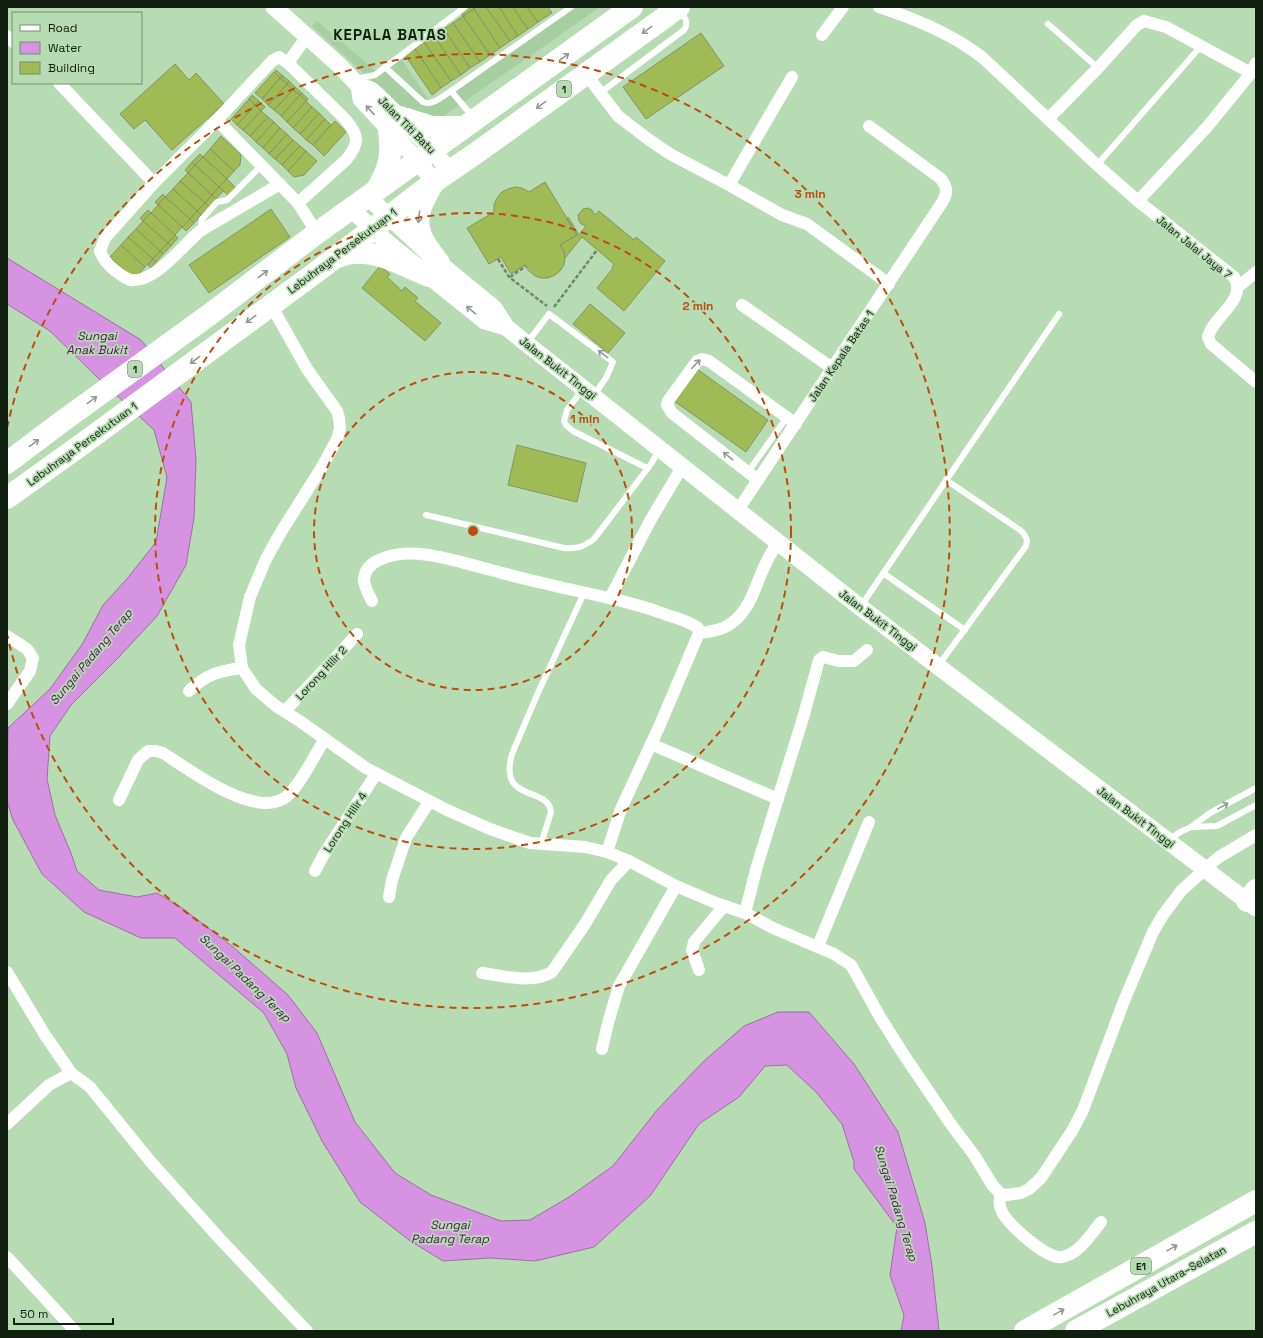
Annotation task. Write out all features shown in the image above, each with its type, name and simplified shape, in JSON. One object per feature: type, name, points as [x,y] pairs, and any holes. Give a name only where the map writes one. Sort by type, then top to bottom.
[{"type":"highway","name":"Lebuhraya Persekutuan 1","points":[[7,498],[271,305],[442,176],[679,7]]},
{"type":"highway","name":"1","points":[[7,463],[210,315],[317,233],[426,156],[624,9]]},
{"type":"highway","points":[[365,199],[384,177],[390,159],[395,124],[432,126],[469,124]]},
{"type":"highway","points":[[434,269],[418,228],[420,208],[442,176]]},
{"type":"highway","points":[[335,257],[356,252],[371,253],[434,269]]},
{"type":"highway","name":"E1","points":[[1025,1331],[1256,1201]]},
{"type":"highway","name":"Lebuhraya Utara–Selatan","points":[[1076,1331],[1256,1232]]},
{"type":"main road","name":"Jalan Titi Batu","points":[[274,7],[356,82],[361,99],[395,124],[426,156],[442,176]]},
{"type":"main road","name":"Jalan Bukit Tinggi","points":[[365,199],[381,223],[434,269],[494,308],[506,327],[588,393],[860,607],[1168,842],[1205,869],[1253,900]]},
{"type":"street","points":[[822,35],[843,7]]},
{"type":"street","name":"Jalan Jalai Jaya 7","points":[[879,7],[940,31],[984,58],[1097,165],[1138,201],[1234,277],[1238,287],[1237,293],[1234,299],[1212,326],[1208,337],[1211,344],[1256,382]]},
{"type":"street","points":[[1048,119],[1098,68],[1137,25],[1144,21],[1166,27],[1201,46],[1253,68],[1207,127],[1138,201]]},
{"type":"street","points":[[288,63],[307,36]]},
{"type":"street","points":[[280,184],[200,231],[160,269],[149,276],[139,280],[130,280],[112,269],[101,256],[101,245],[105,238],[154,183],[217,120],[275,58],[278,57],[288,63],[345,119],[353,129],[356,138],[352,152],[346,160],[298,203]]},
{"type":"street","points":[[586,74],[618,116],[648,139],[670,154],[782,215],[807,224],[890,284]]},
{"type":"street","points":[[729,185],[792,77]]},
{"type":"street","points":[[60,84],[154,183]]},
{"type":"street","points":[[217,120],[298,203],[317,233]]},
{"type":"street","name":"Jalan Kepala Batas 1","points":[[738,510],[758,480],[791,421],[832,368],[890,284],[947,194],[944,184],[940,178],[869,126]]},
{"type":"street","points":[[1238,287],[1256,272]]},
{"type":"street","points":[[271,305],[307,369],[337,411],[340,428],[337,439],[325,462],[266,558],[250,597],[239,645],[242,668],[256,689],[269,701],[376,774],[429,802],[507,836],[530,843],[585,847],[607,852],[676,886],[745,913],[773,928],[818,946],[840,957],[851,965],[902,1052],[950,1123],[974,1155],[993,1186],[1001,1194],[1016,1195],[1029,1189],[1040,1178],[1072,1131],[1083,1110],[1124,1001],[1157,925],[1168,907],[1181,891],[1219,857],[1256,835]]},
{"type":"street","points":[[742,305],[832,368]]},
{"type":"street","points":[[758,480],[672,413],[668,405],[668,401],[697,361],[704,359],[709,361],[791,421]]},
{"type":"street","points":[[610,598],[650,521],[682,467]]},
{"type":"street","points":[[699,633],[722,629],[743,613],[778,541]]},
{"type":"street","points":[[372,601],[365,586],[364,580],[371,564],[386,557],[412,554],[444,558],[584,593],[610,598],[651,609],[694,625],[698,628],[699,633],[621,809],[607,852]]},
{"type":"street","name":"Lorong Hilir 2","points":[[285,712],[357,634]]},
{"type":"street","points":[[7,636],[27,649],[33,658],[30,671],[7,704]]},
{"type":"street","points":[[745,913],[757,866],[819,660],[823,657],[839,661],[854,661],[867,650]]},
{"type":"street","points":[[189,691],[199,682],[213,674],[223,670],[242,668]]},
{"type":"street","points":[[119,800],[138,760],[148,751],[156,751],[163,753],[221,789],[242,799],[262,803],[279,801],[287,796],[303,775],[325,738]]},
{"type":"street","points":[[651,744],[778,799]]},
{"type":"street","name":"Lorong Hilir 4","points":[[315,871],[324,854],[376,774]]},
{"type":"street","points":[[389,897],[392,880],[406,838],[429,802]]},
{"type":"street","points":[[818,946],[869,822]]},
{"type":"street","points":[[482,973],[527,978],[545,976],[552,972],[585,924],[611,880],[629,862]]},
{"type":"street","points":[[602,1049],[619,986],[676,886]]},
{"type":"street","points":[[699,970],[692,950],[694,942],[724,906]]},
{"type":"street","points":[[7,972],[45,1035],[71,1073],[90,1087],[150,1161],[306,1331]]},
{"type":"street","points":[[7,1124],[49,1085],[71,1073]]},
{"type":"street","points":[[1001,1194],[999,1202],[1001,1210],[1007,1220],[1032,1242],[1053,1256],[1061,1258],[1075,1251],[1101,1222]]},
{"type":"street","points":[[7,1258],[75,1331]]},
{"type":"lane","points":[[356,82],[362,78],[375,75],[465,7]]},
{"type":"lane","points":[[385,67],[417,97],[428,104],[432,103],[451,92],[561,10],[571,7]]},
{"type":"lane","points":[[600,93],[684,30],[686,20],[679,7]]},
{"type":"lane","points":[[1048,24],[1098,68]]},
{"type":"lane","points":[[1097,165],[1201,46]]},
{"type":"lane","points":[[451,92],[469,124]]},
{"type":"lane","points":[[200,231],[202,219],[218,202],[227,200],[262,165]]},
{"type":"lane","points":[[526,344],[549,314],[613,362],[606,378],[568,410],[564,421],[573,431],[647,468]]},
{"type":"lane","points":[[860,607],[1059,314]]},
{"type":"lane","points":[[748,472],[791,421]]},
{"type":"lane","points":[[426,515],[564,548],[580,548],[594,539],[660,449]]},
{"type":"lane","points":[[938,666],[1026,546],[1027,540],[1020,530],[946,480]]},
{"type":"lane","points":[[883,573],[965,630]]},
{"type":"lane","points":[[541,844],[551,812],[550,808],[545,800],[521,790],[516,786],[510,776],[509,764],[537,695],[584,593]]},
{"type":"lane","points":[[1168,842],[1176,834],[1191,827],[1210,813],[1256,788]]},
{"type":"lane","points":[[1191,827],[1217,826],[1256,805]]},
{"type":"path","points":[[498,259],[509,277],[552,310],[597,250]]},
{"type":"path","points":[[509,277],[526,266]]},
{"type":"shaded area","points":[[560,7],[600,7],[425,129],[312,26],[317,21],[377,72],[400,57],[432,105],[564,13]]},
{"type":"water","name":"Sungai Padang Terap","points":[[7,258],[141,340],[191,402],[196,460],[194,518],[186,565],[157,616],[71,705],[50,736],[47,779],[55,815],[77,871],[99,890],[137,897],[157,893],[182,908],[233,947],[288,995],[317,1033],[355,1122],[395,1173],[431,1195],[501,1221],[530,1220],[569,1197],[613,1166],[657,1110],[703,1062],[744,1026],[778,1012],[809,1012],[854,1064],[898,1132],[925,1223],[932,1266],[939,1331],[901,1331],[904,1315],[890,1275],[897,1227],[854,1169],[854,1162],[842,1124],[816,1092],[787,1065],[765,1066],[739,1097],[699,1124],[650,1196],[594,1247],[535,1261],[490,1258],[443,1261],[409,1240],[360,1202],[322,1141],[296,1088],[287,1054],[264,1013],[175,938],[141,938],[84,912],[42,874],[13,820],[7,801],[8,728],[50,689],[83,643],[103,605],[126,580],[156,542],[167,477],[154,430],[50,331],[7,304]]},
{"type":"building","points":[[465,7],[472,7],[474,9],[463,16],[459,11]]},
{"type":"building","points":[[476,7],[486,7],[510,41],[500,48],[474,9]]},
{"type":"building","points":[[486,7],[499,7],[518,36],[510,41]]},
{"type":"building","points":[[499,7],[513,7],[528,29],[518,36]]},
{"type":"building","points":[[513,7],[527,7],[538,22],[528,29]]},
{"type":"building","points":[[527,7],[548,7],[552,13],[538,22]]},
{"type":"building","points":[[474,9],[500,48],[490,55],[463,16]]},
{"type":"building","points":[[463,16],[490,55],[480,62],[453,23]]},
{"type":"building","points":[[453,23],[480,62],[470,68],[444,29]]},
{"type":"building","points":[[444,29],[470,68],[461,75],[434,36]]},
{"type":"building","points":[[701,33],[724,66],[646,119],[623,87]]},
{"type":"building","points":[[434,36],[461,75],[451,81],[424,42]]},
{"type":"building","points":[[424,42],[451,81],[441,88],[415,49]]},
{"type":"building","points":[[415,49],[441,88],[432,95],[405,55]]},
{"type":"building","points":[[175,64],[189,80],[196,73],[224,104],[172,150],[145,120],[134,129],[120,114]]},
{"type":"building","points":[[276,70],[283,76],[280,78],[274,72]]},
{"type":"building","points":[[274,72],[280,78],[262,99],[255,93]]},
{"type":"building","points":[[283,76],[289,81],[287,84],[280,78]]},
{"type":"building","points":[[280,78],[287,84],[268,105],[262,99]]},
{"type":"building","points":[[289,81],[295,87],[293,90],[287,84]]},
{"type":"building","points":[[287,84],[293,90],[274,110],[268,105]]},
{"type":"building","points":[[295,87],[302,93],[300,95],[293,90]]},
{"type":"building","points":[[293,90],[300,95],[281,116],[274,110]]},
{"type":"building","points":[[302,93],[308,99],[306,101],[300,95]]},
{"type":"building","points":[[252,95],[259,101],[255,105],[249,99]]},
{"type":"building","points":[[300,95],[306,101],[287,122],[281,116]]},
{"type":"building","points":[[249,99],[255,105],[237,125],[231,119]]},
{"type":"building","points":[[259,101],[265,107],[261,111],[255,105]]},
{"type":"building","points":[[306,101],[312,107],[293,128],[287,122]]},
{"type":"building","points":[[255,105],[261,111],[243,130],[237,125]]},
{"type":"building","points":[[312,107],[319,113],[300,134],[293,128]]},
{"type":"building","points":[[261,111],[268,117],[250,136],[243,130]]},
{"type":"building","points":[[319,113],[325,119],[306,140],[300,134]]},
{"type":"building","points":[[268,117],[274,122],[256,142],[250,136]]},
{"type":"building","points":[[325,119],[331,125],[313,145],[306,140]]},
{"type":"building","points":[[335,121],[346,132],[324,156],[313,145]]},
{"type":"building","points":[[274,122],[280,128],[263,148],[256,142]]},
{"type":"building","points":[[280,128],[287,134],[269,154],[263,148]]},
{"type":"building","points":[[287,134],[293,140],[275,159],[269,154]]},
{"type":"building","points":[[221,136],[241,155],[240,165],[234,171],[210,149]]},
{"type":"building","points":[[293,140],[300,146],[282,165],[275,159]]},
{"type":"building","points":[[300,146],[306,151],[288,171],[282,165]]},
{"type":"building","points":[[210,149],[234,171],[227,179],[203,157]]},
{"type":"building","points":[[306,151],[317,161],[304,175],[294,177],[288,171]]},
{"type":"building","points":[[200,154],[203,157],[195,165],[192,162]]},
{"type":"building","points":[[203,157],[227,179],[219,187],[195,165]]},
{"type":"building","points":[[192,162],[195,165],[188,173],[185,170]]},
{"type":"building","points":[[195,165],[219,187],[212,195],[188,173]]},
{"type":"building","points":[[188,173],[212,195],[205,203],[180,181]]},
{"type":"building","points":[[227,179],[236,188],[229,196],[219,187]]},
{"type":"building","points":[[180,181],[205,203],[197,211],[173,189]]},
{"type":"building","points":[[545,182],[577,235],[560,245],[564,251],[565,258],[564,265],[560,271],[548,278],[541,278],[535,276],[525,265],[511,274],[501,257],[489,264],[467,228],[494,212],[494,205],[502,192],[515,187],[522,188],[529,192]]},
{"type":"building","points":[[219,187],[223,191],[216,199],[212,195]]},
{"type":"building","points":[[173,189],[197,211],[190,219],[165,197]]},
{"type":"building","points":[[163,194],[165,197],[158,205],[155,202]]},
{"type":"building","points":[[212,195],[216,199],[209,207],[205,203]]},
{"type":"building","points":[[165,197],[190,219],[182,227],[158,205]]},
{"type":"building","points":[[205,203],[209,207],[201,215],[197,211]]},
{"type":"building","points":[[158,205],[182,227],[175,235],[151,213]]},
{"type":"building","points":[[588,208],[592,210],[595,215],[599,211],[634,240],[636,237],[665,261],[624,311],[597,288],[613,268],[612,267],[614,264],[582,237],[565,258],[564,251],[560,245],[577,235],[567,219],[568,217],[579,235],[586,226],[581,224],[578,215],[583,209]]},
{"type":"building","points":[[271,209],[290,237],[209,293],[189,265]]},
{"type":"building","points":[[148,210],[151,213],[143,221],[140,218]]},
{"type":"building","points":[[197,211],[201,215],[194,223],[190,219]]},
{"type":"building","points":[[151,213],[175,235],[168,243],[143,221]]},
{"type":"building","points":[[190,219],[194,223],[186,231],[182,227]]},
{"type":"building","points":[[143,221],[168,243],[160,251],[136,229]]},
{"type":"building","points":[[136,229],[160,251],[153,259],[128,237]]},
{"type":"building","points":[[175,235],[178,238],[171,246],[168,243]]},
{"type":"building","points":[[128,237],[153,259],[145,267],[121,245]]},
{"type":"building","points":[[168,243],[171,246],[163,254],[160,251]]},
{"type":"building","points":[[121,245],[145,267],[139,274],[129,275],[110,257]]},
{"type":"building","points":[[160,251],[163,254],[156,262],[153,259]]},
{"type":"building","points":[[153,259],[156,262],[151,268],[148,265]]},
{"type":"building","points":[[380,266],[390,274],[387,277],[402,291],[405,287],[418,298],[415,301],[441,323],[425,341],[362,288]]},
{"type":"building","points":[[590,304],[625,333],[608,353],[573,324]]},
{"type":"building","points":[[697,369],[768,420],[746,452],[674,401]]},
{"type":"building","points":[[517,445],[586,463],[577,502],[508,485]]},
{"type":"district","name":"KEPALA BATAS","points":[[390,34]]},
{"type":"water label","name":"Sungai Anak Bukit","points":[[97,343]]}]
